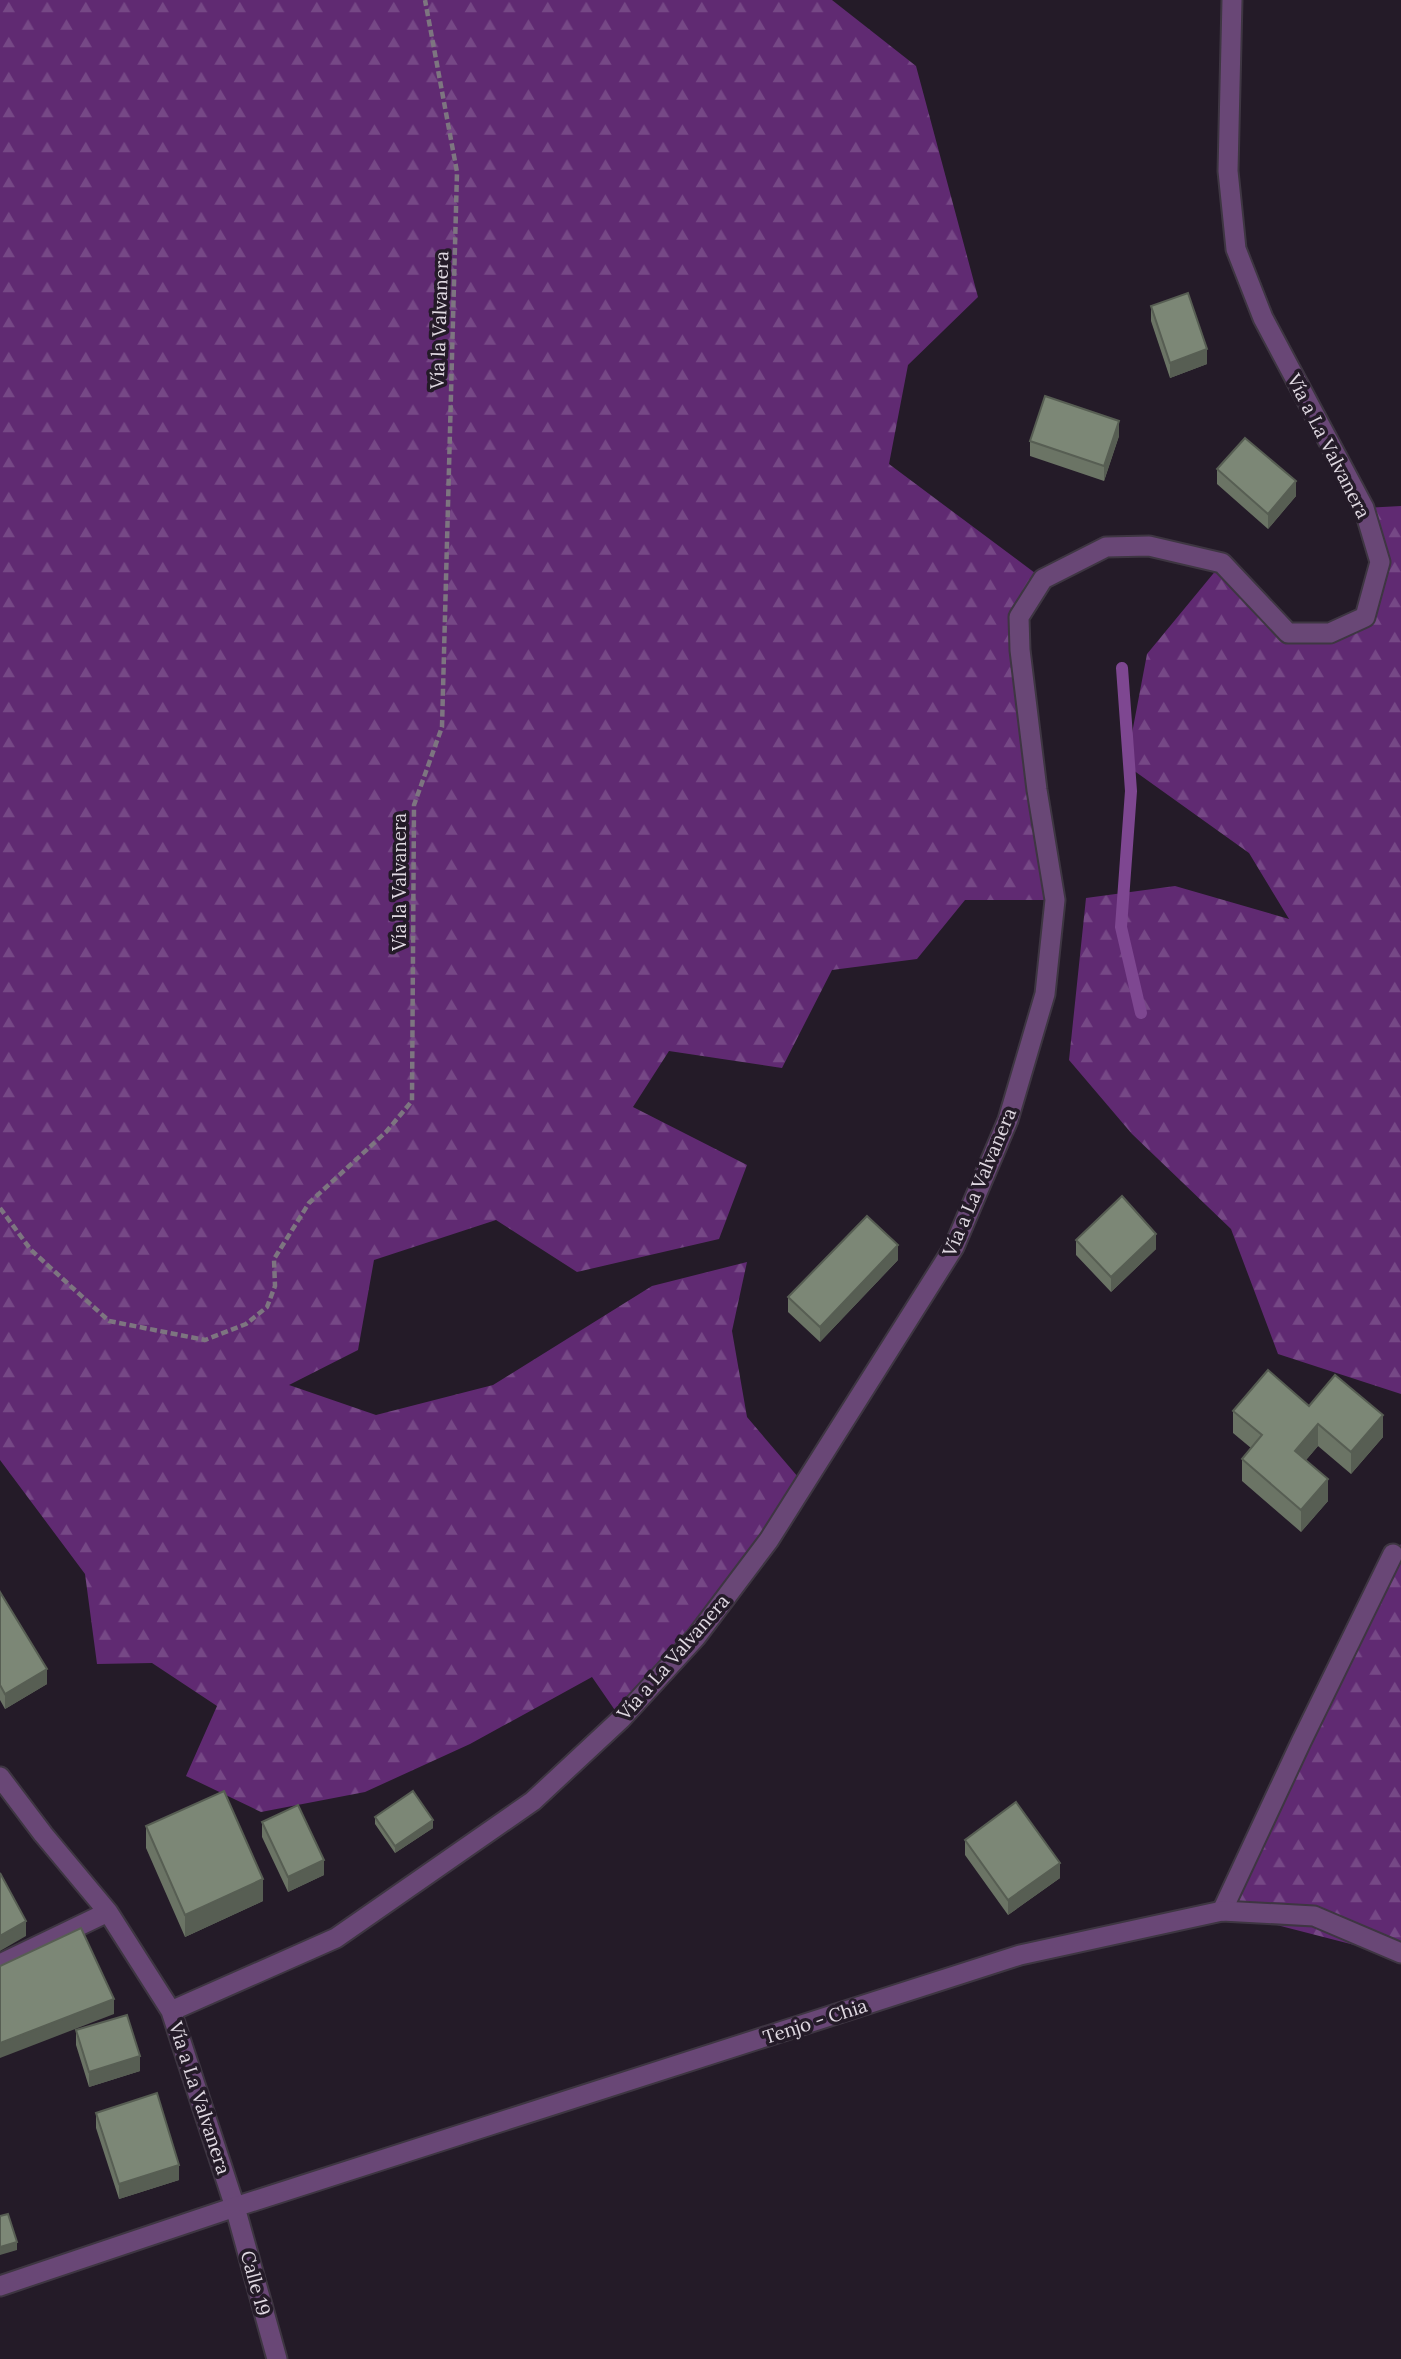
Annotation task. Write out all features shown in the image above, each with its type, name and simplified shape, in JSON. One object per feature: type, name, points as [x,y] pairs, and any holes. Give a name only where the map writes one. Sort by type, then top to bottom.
[{"type":"street","name":"Vía a La Valvanera","points":[[235,2207],[171,2011],[336,1938],[533,1801],[621,1719],[695,1637],[769,1540],[954,1247],[1008,1120],[1045,994],[1055,900],[1023,676],[1019,617],[1043,579],[1106,547],[1149,546],[1222,563],[1288,634],[1330,633],[1365,617],[1380,562],[1364,508],[1263,318],[1236,249],[1228,171],[1232,0]]},
{"type":"street","points":[[1222,1911],[1393,1554]]},
{"type":"street","points":[[0,1777],[108,1912],[171,2011]]},
{"type":"street","name":"Tenjo - Chia","points":[[235,2207],[1020,1955],[1222,1911],[1314,1916],[1401,1953]]},
{"type":"street","points":[[0,1964],[108,1912]]},
{"type":"street","points":[[0,2286],[235,2207]]},
{"type":"street","name":"Calle 19","points":[[235,2207],[278,2359]]},
{"type":"path","name":"Vía la Valvanera","points":[[0,1208],[31,1250],[109,1321],[205,1340],[246,1324],[267,1307],[275,1286],[274,1259],[309,1203],[386,1132],[412,1101],[414,805],[442,727],[457,172],[425,0]]},
{"type":"green space","points":[[0,0],[832,0],[916,66],[978,297],[908,365],[889,464],[1043,579],[1019,617],[1055,900],[965,900],[917,959],[832,970],[782,1068],[669,1051],[633,1107],[747,1165],[719,1239],[577,1272],[496,1220],[374,1260],[358,1350],[289,1385],[376,1415],[493,1385],[652,1286],[747,1262],[732,1331],[747,1417],[804,1484],[621,1719],[592,1677],[470,1744],[365,1792],[261,1812],[186,1776],[217,1706],[152,1663],[97,1664],[85,1574],[0,1460]]},
{"type":"green space","points":[[1401,506],[1401,1394],[1278,1354],[1231,1229],[1132,1134],[1069,1060],[1086,898],[1175,886],[1289,919],[1249,853],[1126,765],[1147,654],[1222,563],[1288,633],[1365,617],[1380,562],[1364,508]]},
{"type":"green space","points":[[1401,1544],[1401,1957],[1222,1911],[1393,1554]]},
{"type":"building","points":[[1188,293],[1207,349],[1170,363],[1151,306]]},
{"type":"building","points":[[1045,396],[1119,421],[1104,466],[1030,441]]},
{"type":"building","points":[[1245,438],[1296,481],[1268,514],[1217,469]]},
{"type":"building","points":[[1122,1196],[1156,1234],[1111,1277],[1076,1240]]},
{"type":"building","points":[[867,1216],[898,1245],[820,1327],[788,1297]]},
{"type":"building","points":[[1268,1370],[1309,1406],[1335,1375],[1383,1415],[1351,1452],[1318,1424],[1295,1451],[1328,1479],[1301,1510],[1242,1459],[1262,1435],[1233,1411]]},
{"type":"building","points":[[0,1592],[47,1669],[5,1694],[0,1685]]},
{"type":"building","points":[[224,1791],[263,1879],[185,1915],[146,1826]]},
{"type":"building","points":[[413,1791],[433,1820],[395,1846],[375,1817]]},
{"type":"building","points":[[1016,1802],[1060,1863],[1008,1900],[965,1840]]},
{"type":"building","points":[[298,1805],[324,1860],[288,1877],[262,1822]]},
{"type":"building","points":[[0,1873],[26,1921],[0,1936]]},
{"type":"building","points":[[81,1928],[114,1999],[0,2043],[0,1966]]},
{"type":"building","points":[[127,2015],[140,2056],[89,2072],[76,2030]]},
{"type":"building","points":[[157,2093],[179,2165],[119,2184],[96,2113]]},
{"type":"building","points":[[8,2214],[17,2242],[0,2247],[0,2216]]},
{"type":"waterway","points":[[1122,668],[1131,791],[1121,927],[1141,1013]]}]
